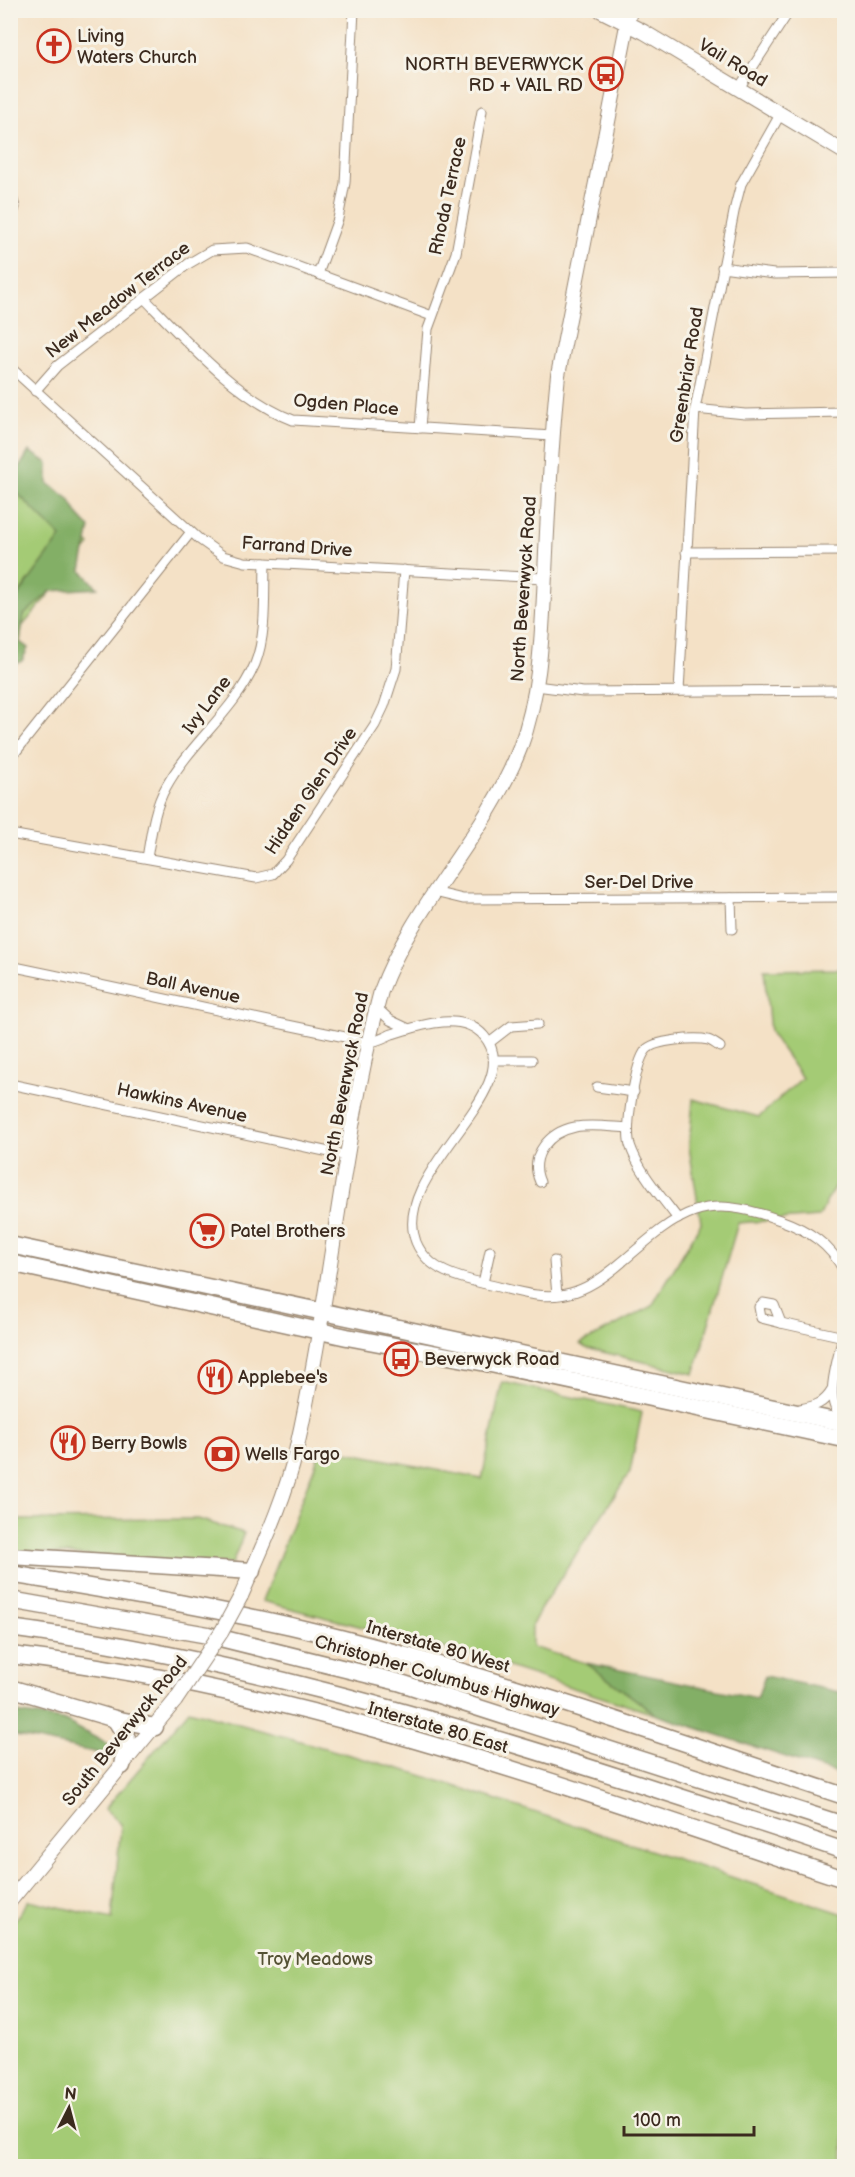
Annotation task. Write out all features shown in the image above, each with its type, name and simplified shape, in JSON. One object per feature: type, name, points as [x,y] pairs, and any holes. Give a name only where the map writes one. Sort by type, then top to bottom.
[{"type":"highway","points":[[10,1245],[844,1421]]},
{"type":"highway","points":[[10,1263],[844,1440]]},
{"type":"highway","points":[[10,1556],[252,1571]]},
{"type":"highway","name":"Interstate 80 West","points":[[10,1574],[291,1626],[435,1665],[844,1797]]},
{"type":"highway","points":[[10,1581],[171,1602]]},
{"type":"highway","name":"Christopher Columbus Highway","points":[[10,1600],[208,1635],[398,1682],[844,1825]]},
{"type":"highway","points":[[10,1628],[169,1654],[395,1709],[520,1746],[844,1851]]},
{"type":"highway","name":"Interstate 80 East","points":[[10,1655],[209,1687],[396,1734],[844,1879]]},
{"type":"highway","points":[[10,1688],[115,1719],[154,1727]]},
{"type":"highway","points":[[115,1719],[126,1738],[122,1766]]},
{"type":"street","points":[[318,273],[338,219],[344,193],[354,10]]},
{"type":"street","name":"Vail Road","points":[[600,10],[628,17],[844,152]]},
{"type":"street","points":[[739,88],[790,10]]},
{"type":"street","name":"North Beverwyck Road","points":[[319,1330],[369,1042],[390,968],[402,943],[507,776],[528,723],[536,686],[558,375],[628,17]]},
{"type":"street","name":"Rhoda Terrace","points":[[420,428],[425,355],[432,316],[456,253],[482,111]]},
{"type":"street","name":"Greenbriar Road","points":[[679,691],[696,409],[722,267],[741,184],[781,113]]},
{"type":"street","points":[[10,190],[15,207],[10,224]]},
{"type":"street","name":"New Meadow Terrace","points":[[35,391],[57,366],[188,264],[206,252],[223,248],[259,251],[432,316]]},
{"type":"street","points":[[722,267],[774,274],[844,273]]},
{"type":"street","name":"Ogden Place","points":[[144,298],[260,405],[277,414],[308,422],[552,436]]},
{"type":"street","name":"Farrand Drive","points":[[10,367],[191,532],[223,556],[245,562],[545,578]]},
{"type":"street","points":[[696,409],[744,414],[844,412]]},
{"type":"street","points":[[10,759],[191,532]]},
{"type":"street","points":[[686,552],[844,551]]},
{"type":"street","name":"Ivy Lane","points":[[147,858],[164,789],[241,689],[256,662],[261,639],[265,563]]},
{"type":"street","name":"Hidden Glen Drive","points":[[10,834],[256,878],[278,871],[375,725],[384,706],[397,658],[404,570]]},
{"type":"street","points":[[536,686],[583,692],[844,690]]},
{"type":"street","name":"Ser-Del Drive","points":[[434,892],[464,899],[844,897]]},
{"type":"street","points":[[731,898],[732,929]]},
{"type":"street","name":"Ball Avenue","points":[[10,966],[369,1042]]},
{"type":"street","points":[[377,1008],[390,1020],[409,1029]]},
{"type":"street","points":[[369,1042],[434,1023],[458,1023],[480,1031],[489,1043],[494,1060],[488,1085],[420,1188],[413,1211],[417,1245],[431,1263],[455,1276],[522,1292],[557,1295],[571,1293],[598,1281],[678,1219],[691,1212],[714,1206],[737,1207],[760,1213],[813,1234],[843,1266]]},
{"type":"street","points":[[489,1043],[512,1026],[538,1024]]},
{"type":"street","points":[[678,1219],[648,1178],[630,1145],[628,1128],[639,1063],[645,1050],[655,1042],[709,1040],[720,1047]]},
{"type":"street","points":[[494,1060],[532,1060]]},
{"type":"street","name":"Hawkins Avenue","points":[[10,1083],[348,1156]]},
{"type":"street","points":[[597,1087],[634,1092]]},
{"type":"street","points":[[540,1182],[536,1173],[537,1157],[541,1149],[564,1130],[587,1126],[628,1128]]},
{"type":"street","points":[[483,1284],[490,1251]]},
{"type":"street","points":[[554,1261],[557,1295]]},
{"type":"street","points":[[781,1323],[844,1335],[833,1388],[833,1405],[844,1421]]},
{"type":"street","name":"South Beverwyck Road","points":[[10,1901],[175,1701],[200,1667],[241,1596],[296,1451],[319,1330]]},
{"type":"street","points":[[790,1411],[818,1406],[827,1399],[833,1388]]},
{"type":"green space","points":[[29,451],[48,463],[48,483],[69,499],[78,515],[90,528],[81,570],[98,588],[51,591],[24,615],[20,642],[28,648],[22,661],[11,666],[11,605],[61,537],[11,487],[11,463],[18,470]]},
{"type":"green space","points":[[11,467],[90,545],[11,640]]},
{"type":"green space","points":[[844,969],[844,1167],[819,1217],[738,1223],[694,1374],[586,1348],[580,1344],[652,1306],[701,1223],[689,1147],[693,1099],[759,1117],[802,1078],[770,1032],[764,970]]},
{"type":"green space","points":[[502,1382],[642,1412],[630,1472],[541,1608],[532,1625],[532,1647],[586,1663],[657,1715],[474,1656],[262,1601],[322,1447],[482,1479]]},
{"type":"green space","points":[[198,1519],[244,1533],[232,1564],[11,1551],[10,1520]]},
{"type":"green space","points":[[586,1663],[757,1698],[765,1676],[844,1693],[844,1776],[657,1715]]},
{"type":"green space","name":"Troy Meadows","points":[[189,1710],[418,1774],[844,1914],[844,2166],[11,2166],[11,1925],[29,1900],[112,1919],[121,1824],[105,1809]]},
{"type":"green space","points":[[10,1712],[63,1720],[113,1747],[108,1755],[11,1735]]},
{"type":"place","name":"Living Waters Church","points":[[54,46]]},
{"type":"place","name":"NORTH BEVERWYCK RD + VAIL RD","points":[[606,74]]},
{"type":"place","name":"Patel Brothers","points":[[207,1231]]},
{"type":"place","name":"Beverwyck Road","points":[[401,1359]]},
{"type":"place","name":"Applebee's","points":[[215,1377]]},
{"type":"place","name":"Berry Bowls","points":[[68,1443]]},
{"type":"place","name":"Wells Fargo","points":[[222,1454]]}]
